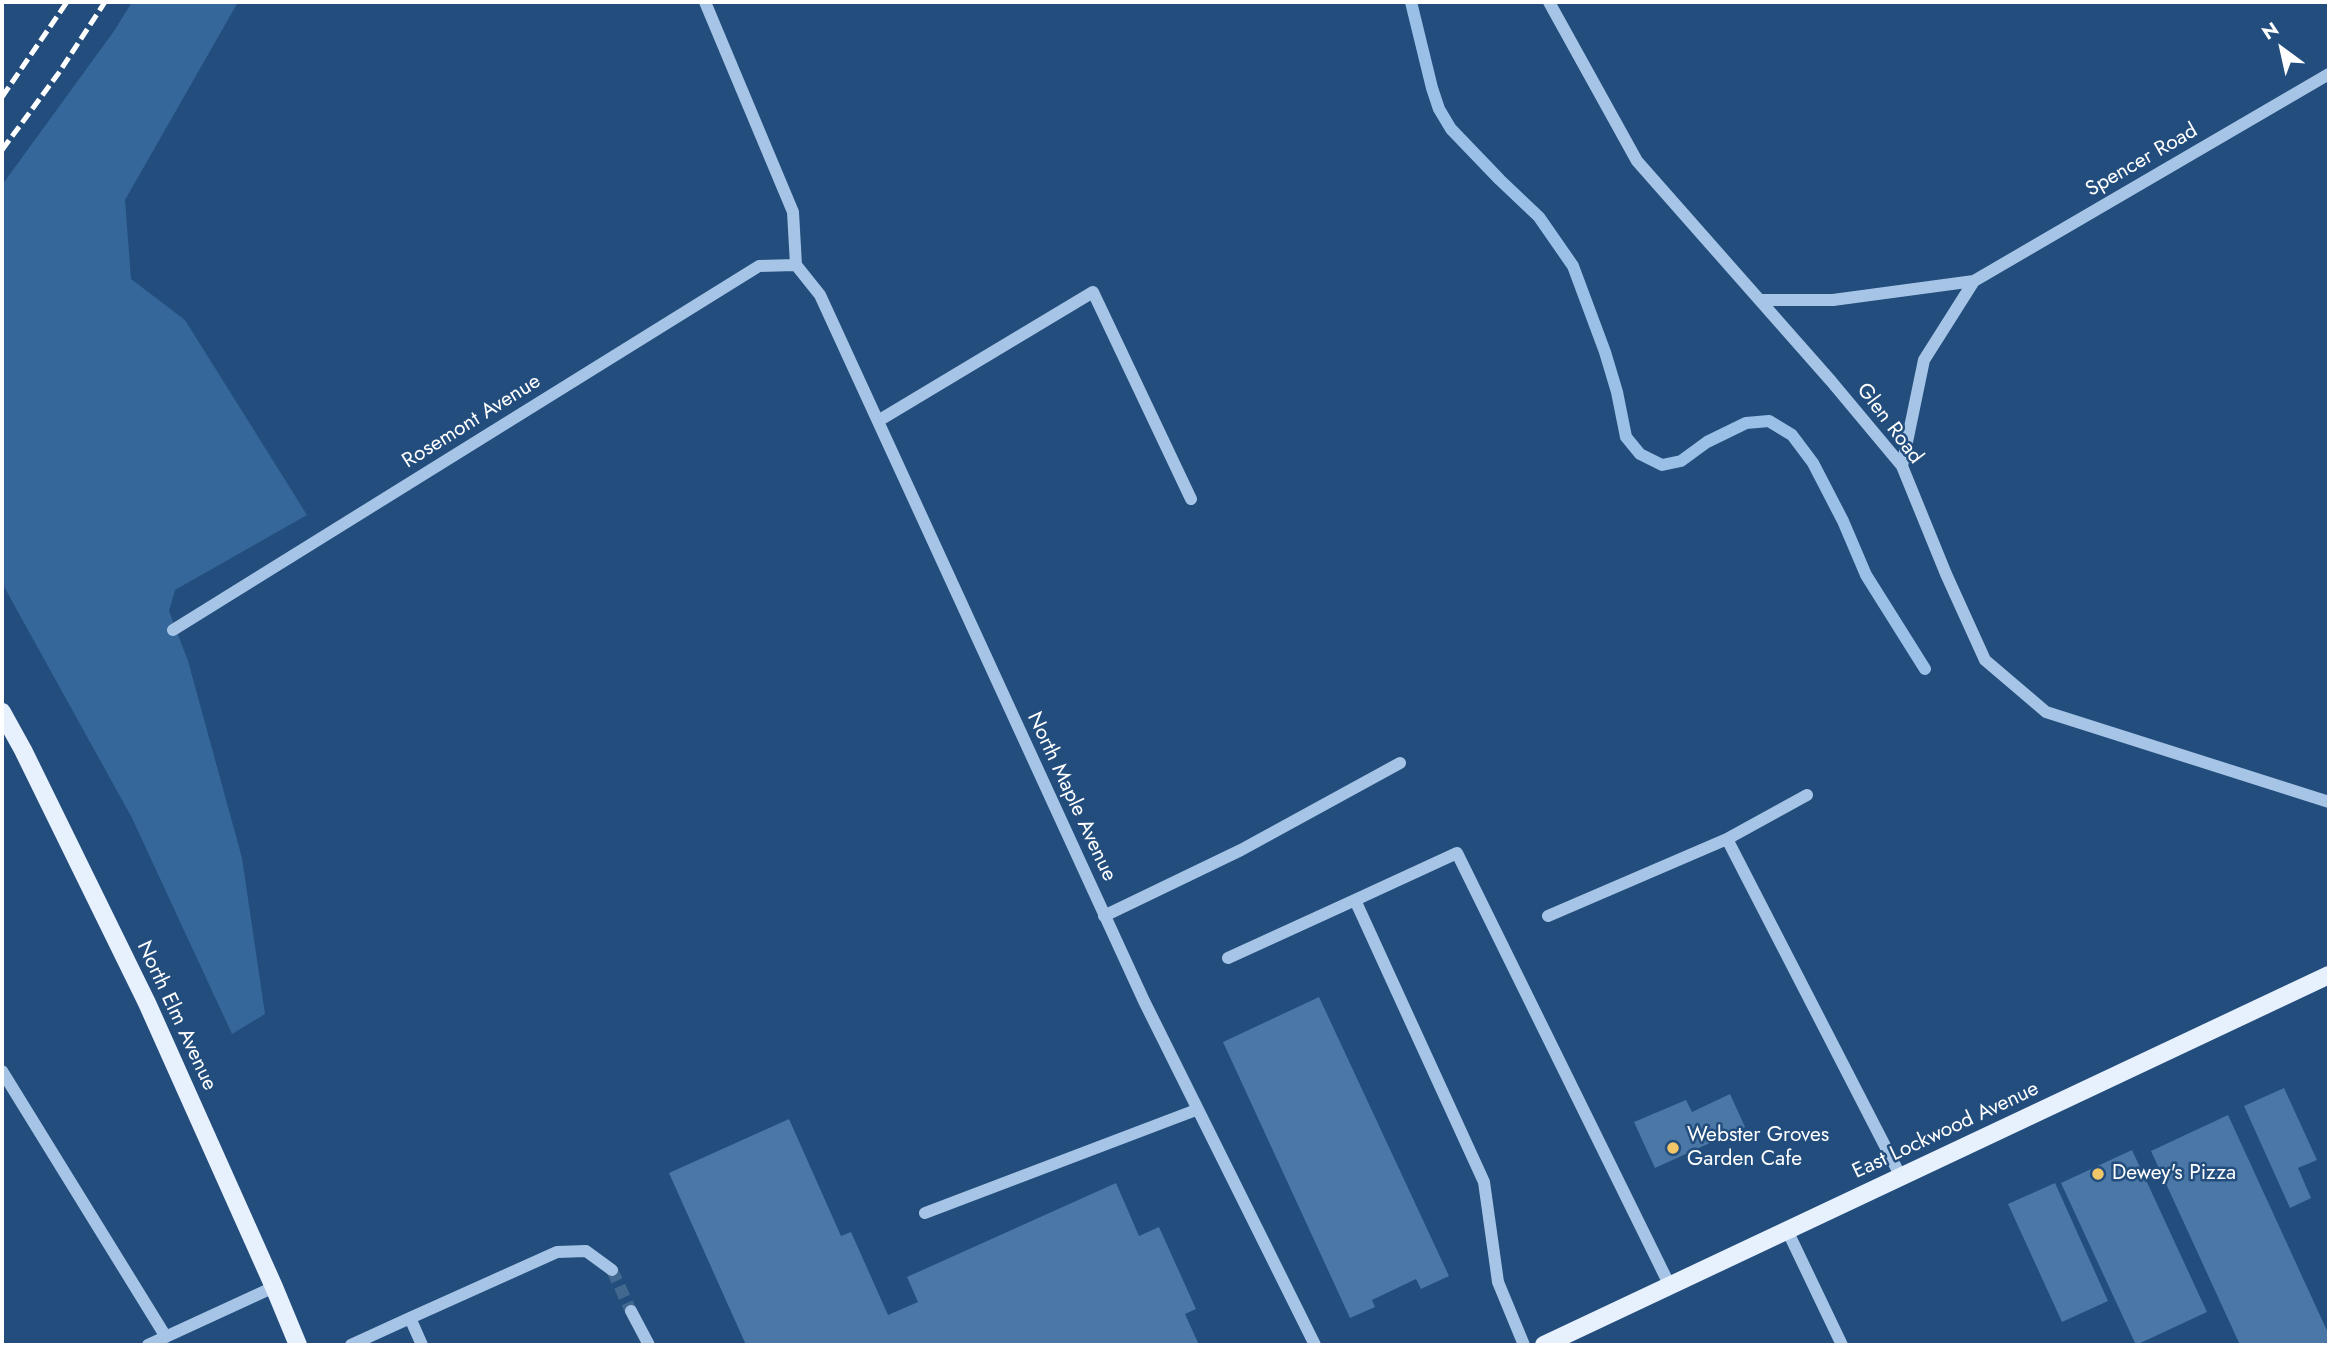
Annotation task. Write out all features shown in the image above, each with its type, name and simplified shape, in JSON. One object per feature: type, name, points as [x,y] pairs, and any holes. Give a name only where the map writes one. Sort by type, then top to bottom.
[{"type":"main road","name":"North Elm Avenue","points":[[2,712],[147,1003],[298,1345]]},
{"type":"main road","name":"East Lockwood Avenue","points":[[1544,1345],[2329,975]]},
{"type":"street","points":[[705,2],[793,212],[796,265]]},
{"type":"street","name":"Glen Road","points":[[1549,2],[1637,161],[1902,466],[1985,660],[2046,712],[2329,802]]},
{"type":"street","name":"Spencer Road","points":[[1760,300],[1833,300],[1974,281],[2329,74]]},
{"type":"street","name":"Rosemont Avenue","points":[[173,630],[759,265],[796,265]]},
{"type":"street","name":"North Maple Avenue","points":[[796,265],[820,295],[1104,916],[1196,1110],[1315,1345]]},
{"type":"street","name":"Spencer Road","points":[[1902,466],[1924,360],[1974,281]]},
{"type":"street","points":[[877,421],[1093,292],[1191,499]]},
{"type":"street","points":[[1104,916],[1241,850],[1400,762]]},
{"type":"street","points":[[1548,916],[1727,839],[1807,795]]},
{"type":"street","points":[[1727,839],[1901,1177]]},
{"type":"street","points":[[1228,958],[1457,853],[1670,1286]]},
{"type":"street","points":[[1355,900],[1483,1182],[1498,1282],[1524,1345]]},
{"type":"street","points":[[2,1071],[166,1337]]},
{"type":"street","points":[[925,1213],[1196,1110]]},
{"type":"street","points":[[1787,1230],[1842,1345]]},
{"type":"street","points":[[351,1345],[557,1252],[586,1251],[612,1270]]},
{"type":"street","points":[[148,1345],[274,1287]]},
{"type":"street","points":[[631,1311],[649,1345]]},
{"type":"street","points":[[410,1318],[422,1345]]},
{"type":"shaded area","points":[[132,2],[238,2],[125,200],[131,279],[185,320],[307,515],[175,590],[169,611],[188,661],[242,858],[265,1014],[232,1034],[132,818],[2,583],[2,185],[114,31]]},
{"type":"building","points":[[1319,997],[1449,1276],[1421,1289],[1416,1279],[1372,1300],[1375,1307],[1350,1318],[1223,1042]]},
{"type":"building","points":[[2284,1088],[2317,1160],[2298,1168],[2311,1198],[2290,1208],[2244,1106]]},
{"type":"building","name":"Webster Groves Garden Cafe","points":[[1730,1094],[1745,1127],[1655,1168],[1634,1122],[1686,1100],[1692,1112]]},
{"type":"building","points":[[2228,1115],[2329,1335],[2327,1345],[2240,1345],[2151,1151]]},
{"type":"building","points":[[789,1119],[841,1236],[851,1232],[888,1315],[918,1302],[907,1277],[1116,1183],[1139,1236],[1159,1227],[1196,1309],[1185,1314],[1199,1345],[746,1345],[669,1173]]},
{"type":"building","points":[[2132,1150],[2207,1312],[2136,1345],[2061,1183]]},
{"type":"building","points":[[2055,1183],[2108,1301],[2062,1322],[2008,1204]]},
{"type":"waterway","points":[[1411,2],[1432,88],[1439,109],[1451,129],[1539,217],[1573,266],[1605,352],[1626,437],[1640,454],[1662,465],[1681,461],[1707,442],[1746,423],[1769,421],[1792,435],[1813,463],[1843,521],[1866,575],[1925,669]]},
{"type":"tunnel","points":[[612,1270],[631,1311]]},
{"type":"railway","points":[[2,97],[67,2]]},
{"type":"railway","points":[[2,150],[58,74],[105,2]]},
{"type":"place","name":"Webster Groves Garden Cafe","points":[[1673,1148]]},
{"type":"place","name":"Dewey's Pizza","points":[[2098,1174]]}]
